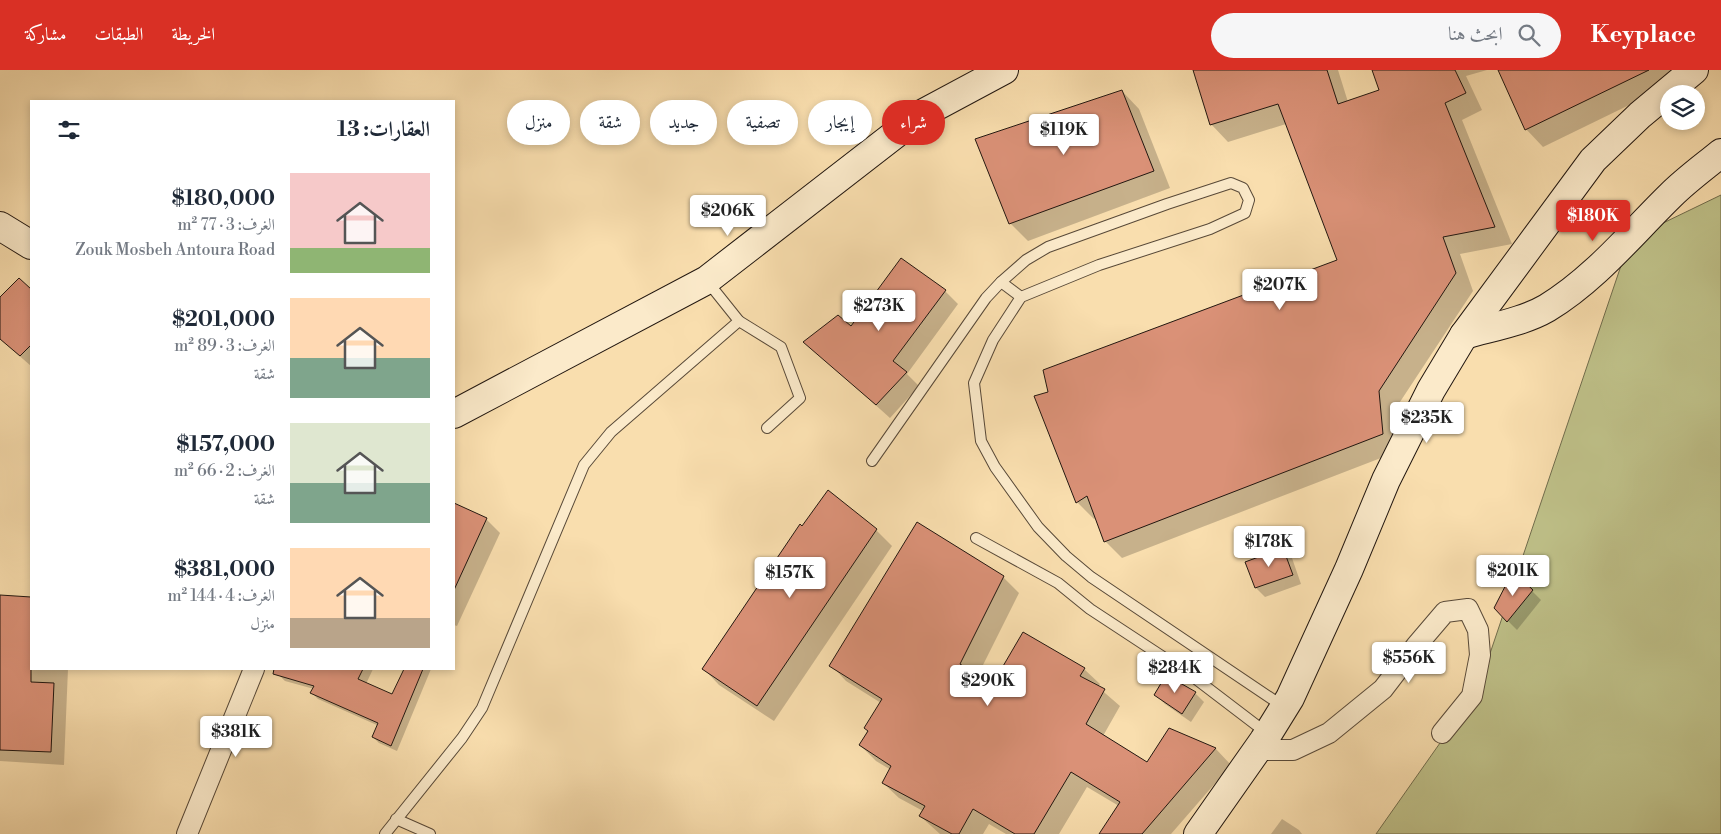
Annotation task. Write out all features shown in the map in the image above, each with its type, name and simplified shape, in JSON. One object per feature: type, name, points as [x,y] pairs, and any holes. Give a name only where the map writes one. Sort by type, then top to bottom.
[{"type":"main road","points":[[455,413],[707,280],[920,115],[1004,70]]},
{"type":"main road","points":[[1198,834],[1285,708],[1302,675],[1386,480],[1431,390],[1464,335],[1506,274],[1592,160],[1640,115],[1694,70]]},
{"type":"main road","points":[[1464,335],[1526,317],[1546,309],[1621,246],[1672,194],[1721,153]]},
{"type":"main road","points":[[0,226],[30,244]]},
{"type":"street","points":[[1262,742],[1293,750],[1329,733],[1383,689],[1445,612],[1468,609],[1478,630],[1480,655],[1472,696],[1442,733]]},
{"type":"street","points":[[187,834],[254,670]]},
{"type":"lane","points":[[872,461],[986,298],[1000,282],[1026,260],[1048,247],[1167,204],[1231,183],[1243,188],[1249,200],[1245,213],[1210,229],[1099,265],[1021,297],[993,340],[974,383],[981,441],[995,467],[1038,526],[1066,556],[1091,577],[1285,708]]},
{"type":"lane","points":[[707,280],[739,321],[780,347],[800,398],[766,428]]},
{"type":"lane","points":[[1000,282],[1021,297]]},
{"type":"lane","points":[[385,834],[462,738],[482,708],[584,465],[611,432],[739,321]]},
{"type":"lane","points":[[976,538],[1058,583],[1090,609],[1192,676],[1262,742]]},
{"type":"lane","points":[[396,819],[430,834]]},
{"type":"green space","points":[[1721,195],[1721,834],[1376,834],[1478,689],[1630,239]]},
{"type":"building","points":[[1193,70],[1327,70],[1338,104],[1379,90],[1372,70],[1455,70],[1466,93],[1445,103],[1495,227],[1443,237],[1456,273],[1379,391],[1383,434],[1104,542],[1087,496],[1076,503],[1034,396],[1048,392],[1043,370],[1337,260],[1278,104],[1210,125]]},
{"type":"building","points":[[1498,70],[1649,70],[1525,130]]},
{"type":"building","points":[[1122,90],[1154,171],[1009,224],[975,139]]},
{"type":"building","points":[[901,258],[946,290],[893,361],[907,372],[876,405],[803,342],[838,315],[851,326]]},
{"type":"building","points":[[19,278],[30,288],[30,346],[20,356],[0,339],[0,297]]},
{"type":"building","points":[[828,490],[877,529],[757,706],[702,669],[800,524],[802,526]]},
{"type":"building","points":[[455,503],[487,518],[455,588]]},
{"type":"building","points":[[917,522],[1004,576],[960,664],[992,685],[1023,632],[1085,668],[1080,676],[1105,689],[1086,724],[1147,762],[1169,728],[1216,748],[1142,834],[1099,834],[1120,802],[1071,772],[1034,834],[1015,834],[973,809],[959,834],[952,834],[919,816],[925,806],[882,783],[891,766],[859,745],[868,731],[864,728],[882,699],[829,666]]},
{"type":"building","points":[[1283,548],[1293,575],[1255,588],[1245,562]]},
{"type":"building","points":[[1513,571],[1533,590],[1507,622],[1494,608]]},
{"type":"building","points":[[0,595],[30,597],[31,682],[54,683],[51,752],[0,750]]},
{"type":"building","points":[[274,670],[362,670],[358,679],[392,694],[404,670],[423,670],[391,746],[372,737],[378,723],[310,693],[314,686],[273,674]]},
{"type":"building","points":[[1166,675],[1196,692],[1182,714],[1154,695]]}]
